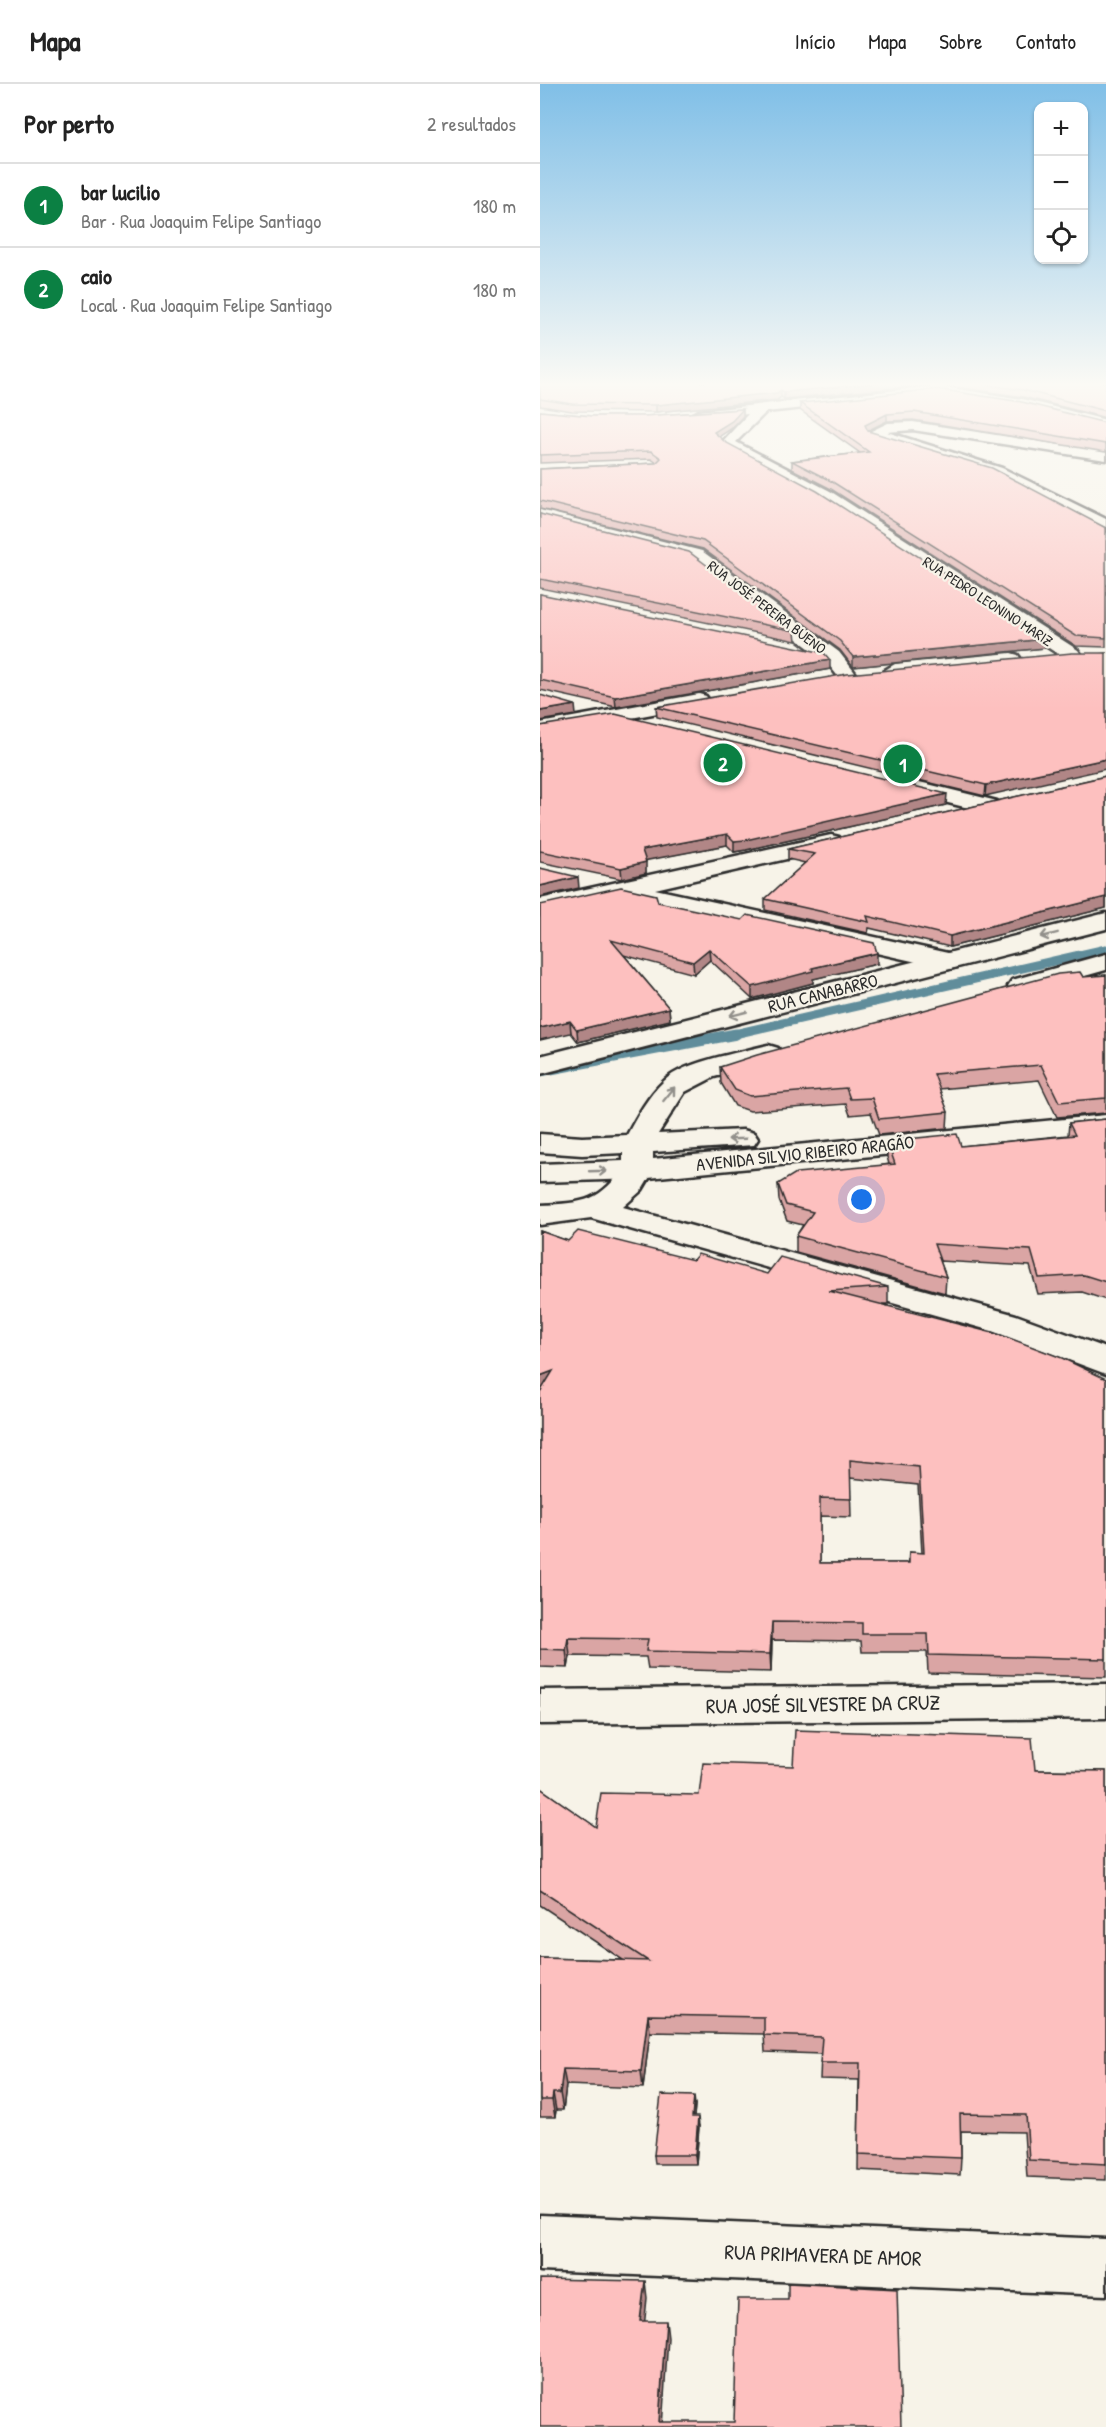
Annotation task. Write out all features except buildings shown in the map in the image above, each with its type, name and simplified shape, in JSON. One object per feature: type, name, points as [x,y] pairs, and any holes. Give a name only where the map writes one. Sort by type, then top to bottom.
[{"type":"street","name":"RUA PEDRO LEONINO MARIZ","points":[[819,491],[1071,654]]},
{"type":"street","points":[[1040,491],[1106,526]]},
{"type":"street","points":[[1066,504],[1106,510]]},
{"type":"street","name":"RUA JOSÉ PEREIRA BUENO","points":[[540,515],[696,555],[832,656],[848,675]]},
{"type":"street","points":[[786,647],[832,656]]},
{"type":"street","points":[[825,679],[1071,654],[1094,655]]},
{"type":"street","points":[[540,729],[723,696]]},
{"type":"street","points":[[563,704],[667,729]]},
{"type":"street","points":[[885,781],[1000,803],[945,816]]},
{"type":"street","points":[[540,907],[855,837]]},
{"type":"street","points":[[571,877],[948,961]]},
{"type":"street","name":"RUA CANABARRO","points":[[540,1065],[1106,921]]},
{"type":"street","points":[[992,994],[1106,962]]},
{"type":"street","points":[[540,1215],[594,1209],[619,1198],[633,1184],[638,1157],[654,1113],[675,1086],[704,1071],[796,1046]]},
{"type":"street","name":"AVENIDA SILVIO RIBEIRO ARAGÃO","points":[[540,1173],[638,1157],[1106,1124]]},
{"type":"street","name":"AVENIDA SILVIO RIBEIRO ARAGÃO","points":[[540,1143],[582,1146],[638,1157]]},
{"type":"street","points":[[540,1151],[582,1146]]},
{"type":"street","points":[[594,1209],[1004,1323],[1080,1350],[1106,1362]]},
{"type":"street","name":"RUA JOSÉ SILVESTRE DA CRUZ","points":[[540,1707],[1106,1701]]},
{"type":"street","name":"RUA PRIMAVERA DE AMOR","points":[[540,2243],[1106,2267]]},
{"type":"waterway","points":[[730,1035],[1106,949]]},
{"type":"waterway","points":[[540,1071],[736,1034]]},
{"type":"place","name":"caio","points":[[723,763]]},
{"type":"place","name":"bar lucilio","points":[[903,764]]}]
